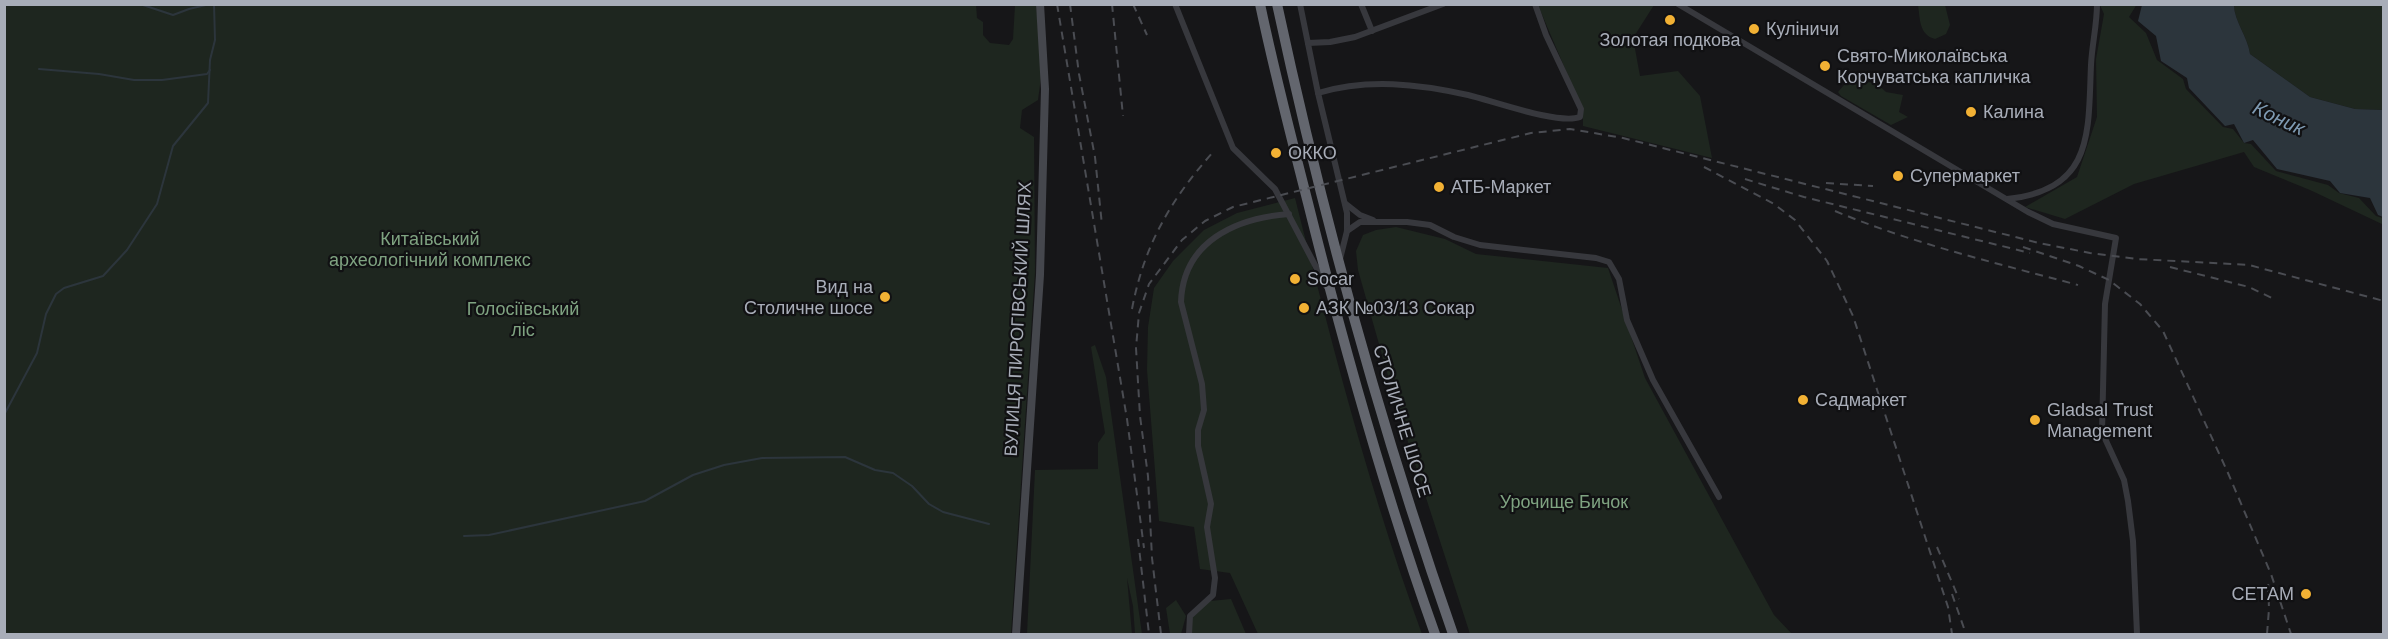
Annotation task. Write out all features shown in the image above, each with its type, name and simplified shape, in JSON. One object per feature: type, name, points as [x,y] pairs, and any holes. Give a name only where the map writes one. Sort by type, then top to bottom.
[{"type":"highway","name":"СТОЛИЧНЕ ШОСЕ","points":[[1260,4],[1277,86],[1331,297],[1371,435],[1435,634]]},
{"type":"highway","name":"СТОЛИЧНЕ ШОСЕ","points":[[1277,4],[1294,82],[1383,419],[1421,542],[1453,634]]},
{"type":"street","name":"ВУЛИЦЯ ПИРОГІВСЬКИЙ ШЛЯХ","points":[[1016,634],[1040,275],[1045,89],[1040,4]]},
{"type":"street","points":[[1175,4],[1228,140],[1238,154],[1268,180],[1289,214],[1331,297]]},
{"type":"street","points":[[1300,4],[1318,93],[1345,203],[1347,231],[1340,262]]},
{"type":"street","points":[[1361,4],[1372,31]]},
{"type":"street","points":[[1417,4],[1421,13]]},
{"type":"street","points":[[1308,43],[1343,40],[1443,4]]},
{"type":"street","points":[[1318,93],[1366,84],[1394,83],[1468,95],[1554,117],[1575,119],[1580,117],[1581,109],[1577,98],[1546,35],[1535,4]]},
{"type":"street","points":[[1678,4],[2053,224],[2116,238],[2105,304],[2102,432],[2124,480],[2128,501],[2133,541],[2137,634]]},
{"type":"street","points":[[2007,199],[2052,187],[2067,175],[2083,148],[2087,135],[2091,51],[2097,4]]},
{"type":"street","points":[[1345,203],[1360,215],[1374,220]]},
{"type":"street","points":[[1189,634],[1190,616],[1212,595],[1215,578],[1207,528],[1211,504],[1198,446],[1198,430],[1204,410],[1202,384],[1181,302],[1181,290],[1193,258],[1212,238],[1266,218],[1289,214]]},
{"type":"street","points":[[1347,231],[1360,222],[1374,220],[1430,225],[1454,237],[1480,245],[1596,258],[1609,262],[1619,279],[1627,320],[1653,380],[1719,497]]},
{"type":"green space","name":"Голосіївський ліс","points":[[976,4],[977,18],[983,22],[983,35],[990,43],[1009,45],[1013,39],[1015,5],[1036,5],[1042,70],[1038,100],[1022,110],[1020,128],[1034,137],[1035,272],[1011,634],[5,634],[4,5]]},
{"type":"green space","points":[[2137,4],[2129,17],[2146,33],[2157,60],[2183,79],[2186,89],[2223,127],[2233,129],[2244,143],[2251,144],[2276,171],[2328,185],[2339,193],[2359,198],[2376,216],[2383,218],[2384,225],[2310,190],[2254,167],[2244,152],[2134,184],[2065,219],[2025,207],[2077,177],[2097,117],[2096,59],[2104,14],[2100,5]]},
{"type":"green space","points":[[1538,5],[1654,5],[1633,38],[1640,76],[1678,71],[1700,96],[1712,158],[1583,126],[1583,111]]},
{"type":"green space","points":[[1918,5],[1945,5],[1950,25],[1946,34],[1935,39],[1926,34],[1921,25]]},
{"type":"green space","points":[[2234,5],[2383,5],[2383,110],[2355,109],[2310,97],[2250,54],[2236,17]]},
{"type":"green space","points":[[1850,78],[1877,84],[1886,92],[1903,95],[1899,112],[1908,117],[1891,125],[1841,96],[1838,92]]},
{"type":"green space","points":[[1295,198],[1369,473],[1422,634],[1258,634],[1230,573],[1200,569],[1194,527],[1159,521],[1147,370],[1148,327],[1154,288],[1173,261],[1204,230],[1237,213]]},
{"type":"green space","name":"Урочище Бичок","points":[[1396,227],[1445,239],[1476,254],[1608,268],[1645,378],[1774,615],[1792,634],[1470,634],[1398,411],[1358,270],[1356,251],[1363,235]]},
{"type":"green space","points":[[1095,345],[1106,377],[1142,634],[1135,634],[1133,606],[1127,578],[1132,634],[1027,634],[1035,470],[1098,469],[1098,443],[1105,433],[1091,347]]},
{"type":"green space","points":[[1231,599],[1246,634],[1192,634],[1192,615],[1210,601]]},
{"type":"green space","points":[[1176,600],[1186,616],[1181,634],[1170,634],[1166,608]]},
{"type":"water","name":"Коник","points":[[2142,5],[2234,5],[2236,17],[2250,54],[2310,97],[2355,109],[2383,110],[2383,217],[2378,215],[2370,198],[2340,193],[2330,181],[2277,169],[2253,140],[2244,143],[2234,124],[2225,126],[2189,88],[2187,78],[2161,61],[2156,36],[2138,21]]},
{"type":"waterway","points":[[140,4],[173,15],[210,4]]},
{"type":"waterway","points":[[4,415],[37,353],[46,314],[56,294],[64,288],[103,276],[127,250],[157,204],[173,146],[208,103],[210,60],[215,40],[214,4]]},
{"type":"waterway","points":[[39,69],[99,74],[134,80],[162,80],[207,74],[210,70]]},
{"type":"waterway","points":[[464,536],[489,535],[645,501],[693,475],[724,465],[762,458],[845,457],[875,470],[893,473],[912,486],[929,504],[943,512],[989,524]]},
{"type":"railway","points":[[1057,4],[1127,419],[1144,548]]},
{"type":"railway","points":[[1070,4],[1079,74],[1095,157],[1102,225]]},
{"type":"railway","points":[[1112,4],[1123,116]]},
{"type":"railway","points":[[1133,4],[1147,35]]},
{"type":"railway","points":[[1161,634],[1152,558],[1148,476],[1140,416],[1136,348],[1139,313],[1149,284],[1182,240],[1205,221],[1233,207],[1531,133],[1570,129],[1623,138],[2039,243],[2137,259],[2249,265],[2384,301]]},
{"type":"railway","points":[[1132,309],[1144,264],[1161,224],[1185,187],[1214,151]]},
{"type":"railway","points":[[1704,167],[1774,204],[1795,220],[1827,261],[1853,316],[1948,607],[1952,634]]},
{"type":"railway","points":[[1745,179],[1804,197],[2030,253]]},
{"type":"railway","points":[[1826,183],[1873,186]]},
{"type":"railway","points":[[1835,211],[1925,243],[2078,285]]},
{"type":"railway","points":[[2023,247],[2079,266],[2109,280],[2140,304],[2163,331],[2271,574],[2291,634]]},
{"type":"railway","points":[[2170,267],[2249,287],[2274,299]]},
{"type":"railway","points":[[1138,539],[1149,634]]},
{"type":"railway","points":[[1937,547],[1959,599]]},
{"type":"railway","points":[[2267,634],[2268,580]]},
{"type":"railway","points":[[1952,594],[1966,634]]},
{"type":"place","name":"Золотая подкова","points":[[1670,20]]},
{"type":"place","name":"Куліничи","points":[[1754,29]]},
{"type":"place","name":"Свято-Миколаївська Корчуватська капличка","points":[[1825,66]]},
{"type":"place","name":"Калина","points":[[1971,112]]},
{"type":"place","name":"ОККО","points":[[1276,153]]},
{"type":"place","name":"Супермаркет","points":[[1898,176]]},
{"type":"place","name":"АТБ-Маркет","points":[[1439,187]]},
{"type":"place","name":"Socar","points":[[1295,279]]},
{"type":"place","name":"Вид на Столичне шосе","points":[[885,297]]},
{"type":"place","name":"АЗК №03/13 Сокар","points":[[1304,308]]},
{"type":"place","name":"Садмаркет","points":[[1803,400]]},
{"type":"place","name":"Gladsal Trust Management","points":[[2035,420]]},
{"type":"place","name":"СЕТАМ","points":[[2306,594]]},
{"type":"park label","name":"Китаївський археологічний комплекс","points":[[430,249]]}]
